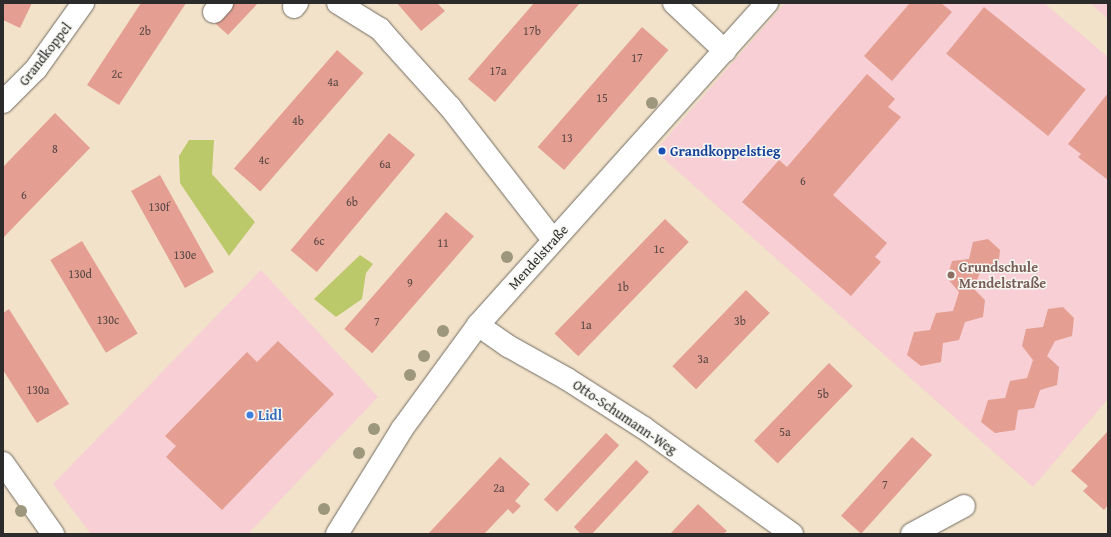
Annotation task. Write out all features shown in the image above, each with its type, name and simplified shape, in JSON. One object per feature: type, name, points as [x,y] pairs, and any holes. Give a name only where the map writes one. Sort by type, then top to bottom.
[{"type":"street","name":"Grandkoppel","points":[[3,102],[36,69],[83,3]]},
{"type":"street","points":[[338,3],[380,30],[404,56],[450,108],[553,240]]},
{"type":"street","points":[[674,3],[725,51]]},
{"type":"street","name":"Mendelstraße","points":[[337,534],[402,429],[478,325],[767,3]]},
{"type":"street","name":"Otto-Schumann-Weg","points":[[478,325],[508,346],[567,379],[617,410],[705,471],[768,525],[792,534]]},
{"type":"street","points":[[3,463],[52,534]]},
{"type":"street","points":[[912,534],[964,506]]},
{"type":"shaded area","name":"Grundschule Mendelstraße","points":[[785,3],[1044,3],[1108,57],[1108,399],[1033,487],[655,151]]},
{"type":"shaded area","points":[[1090,3],[1108,3],[1108,19]]},
{"type":"shaded area","points":[[261,270],[378,397],[248,534],[91,534],[53,484]]},
{"type":"green space","points":[[189,140],[214,140],[212,174],[255,222],[229,256],[180,183],[179,156]]},
{"type":"green space","points":[[360,255],[373,264],[366,273],[362,299],[336,317],[314,299]]},
{"type":"building","points":[[3,3],[32,3],[20,28],[3,20]]},
{"type":"building","points":[[141,3],[186,3],[119,105],[87,85]]},
{"type":"building","points":[[233,3],[258,3],[228,35],[215,23]]},
{"type":"building","points":[[397,3],[437,3],[445,11],[421,31]]},
{"type":"building","points":[[534,3],[580,3],[495,102],[468,79]]},
{"type":"building","points":[[910,3],[941,3],[952,12],[892,81],[864,56]]},
{"type":"building","points":[[984,7],[1086,89],[1048,136],[946,54]]},
{"type":"building","points":[[642,27],[668,50],[564,170],[538,147]]},
{"type":"building","points":[[337,50],[363,73],[260,191],[234,168]]},
{"type":"building","points":[[867,74],[895,99],[888,107],[901,117],[833,195],[887,243],[875,257],[881,262],[851,296],[742,202],[779,160],[787,167]]},
{"type":"building","points":[[1108,93],[1108,180],[1078,157],[1081,154],[1068,144]]},
{"type":"building","points":[[55,113],[90,148],[3,238],[3,167]]},
{"type":"building","points":[[389,133],[415,155],[317,272],[291,250]]},
{"type":"building","points":[[160,175],[214,272],[185,288],[131,191]]},
{"type":"building","points":[[446,212],[474,236],[372,353],[344,329]]},
{"type":"building","points":[[665,219],[689,242],[578,356],[555,333]]},
{"type":"building","points":[[988,239],[1000,250],[998,268],[980,273],[973,288],[985,300],[983,317],[965,322],[959,340],[943,343],[941,362],[921,366],[907,355],[914,332],[930,330],[936,313],[953,311],[959,292],[947,278],[952,261],[969,259],[973,242]]},
{"type":"building","points":[[82,241],[138,334],[106,353],[50,260]]},
{"type":"building","points":[[746,290],[770,313],[696,389],[672,366]]},
{"type":"building","points":[[1063,307],[1074,318],[1072,336],[1055,341],[1047,356],[1059,367],[1057,385],[1040,390],[1034,408],[1018,410],[1015,430],[995,433],[981,422],[988,400],[1005,398],[1010,381],[1027,378],[1033,360],[1022,346],[1026,329],[1043,327],[1048,309]]},
{"type":"building","points":[[9,309],[69,404],[37,423],[3,370],[3,313]]},
{"type":"building","name":"Lidl","points":[[278,341],[334,394],[222,510],[166,457],[176,446],[165,436],[247,352],[257,362]]},
{"type":"building","points":[[829,363],[853,386],[778,464],[754,441]]},
{"type":"building","points":[[1108,431],[1108,505],[1104,510],[1083,491],[1088,486],[1071,471]]},
{"type":"building","points":[[606,433],[619,445],[557,512],[544,500]]},
{"type":"building","points":[[912,437],[932,455],[861,534],[841,516]]},
{"type":"building","points":[[500,457],[530,484],[515,501],[521,506],[513,514],[508,509],[485,533],[487,534],[428,534]]},
{"type":"building","points":[[636,460],[649,472],[592,534],[581,534],[574,527]]},
{"type":"building","points":[[698,504],[727,531],[723,534],[670,534]]},
{"type":"place","name":"Grandkoppelstieg","points":[[662,151]]},
{"type":"place","name":"Grundschule Mendelstraße","points":[[951,275]]},
{"type":"place","name":"Lidl","points":[[250,415]]}]
